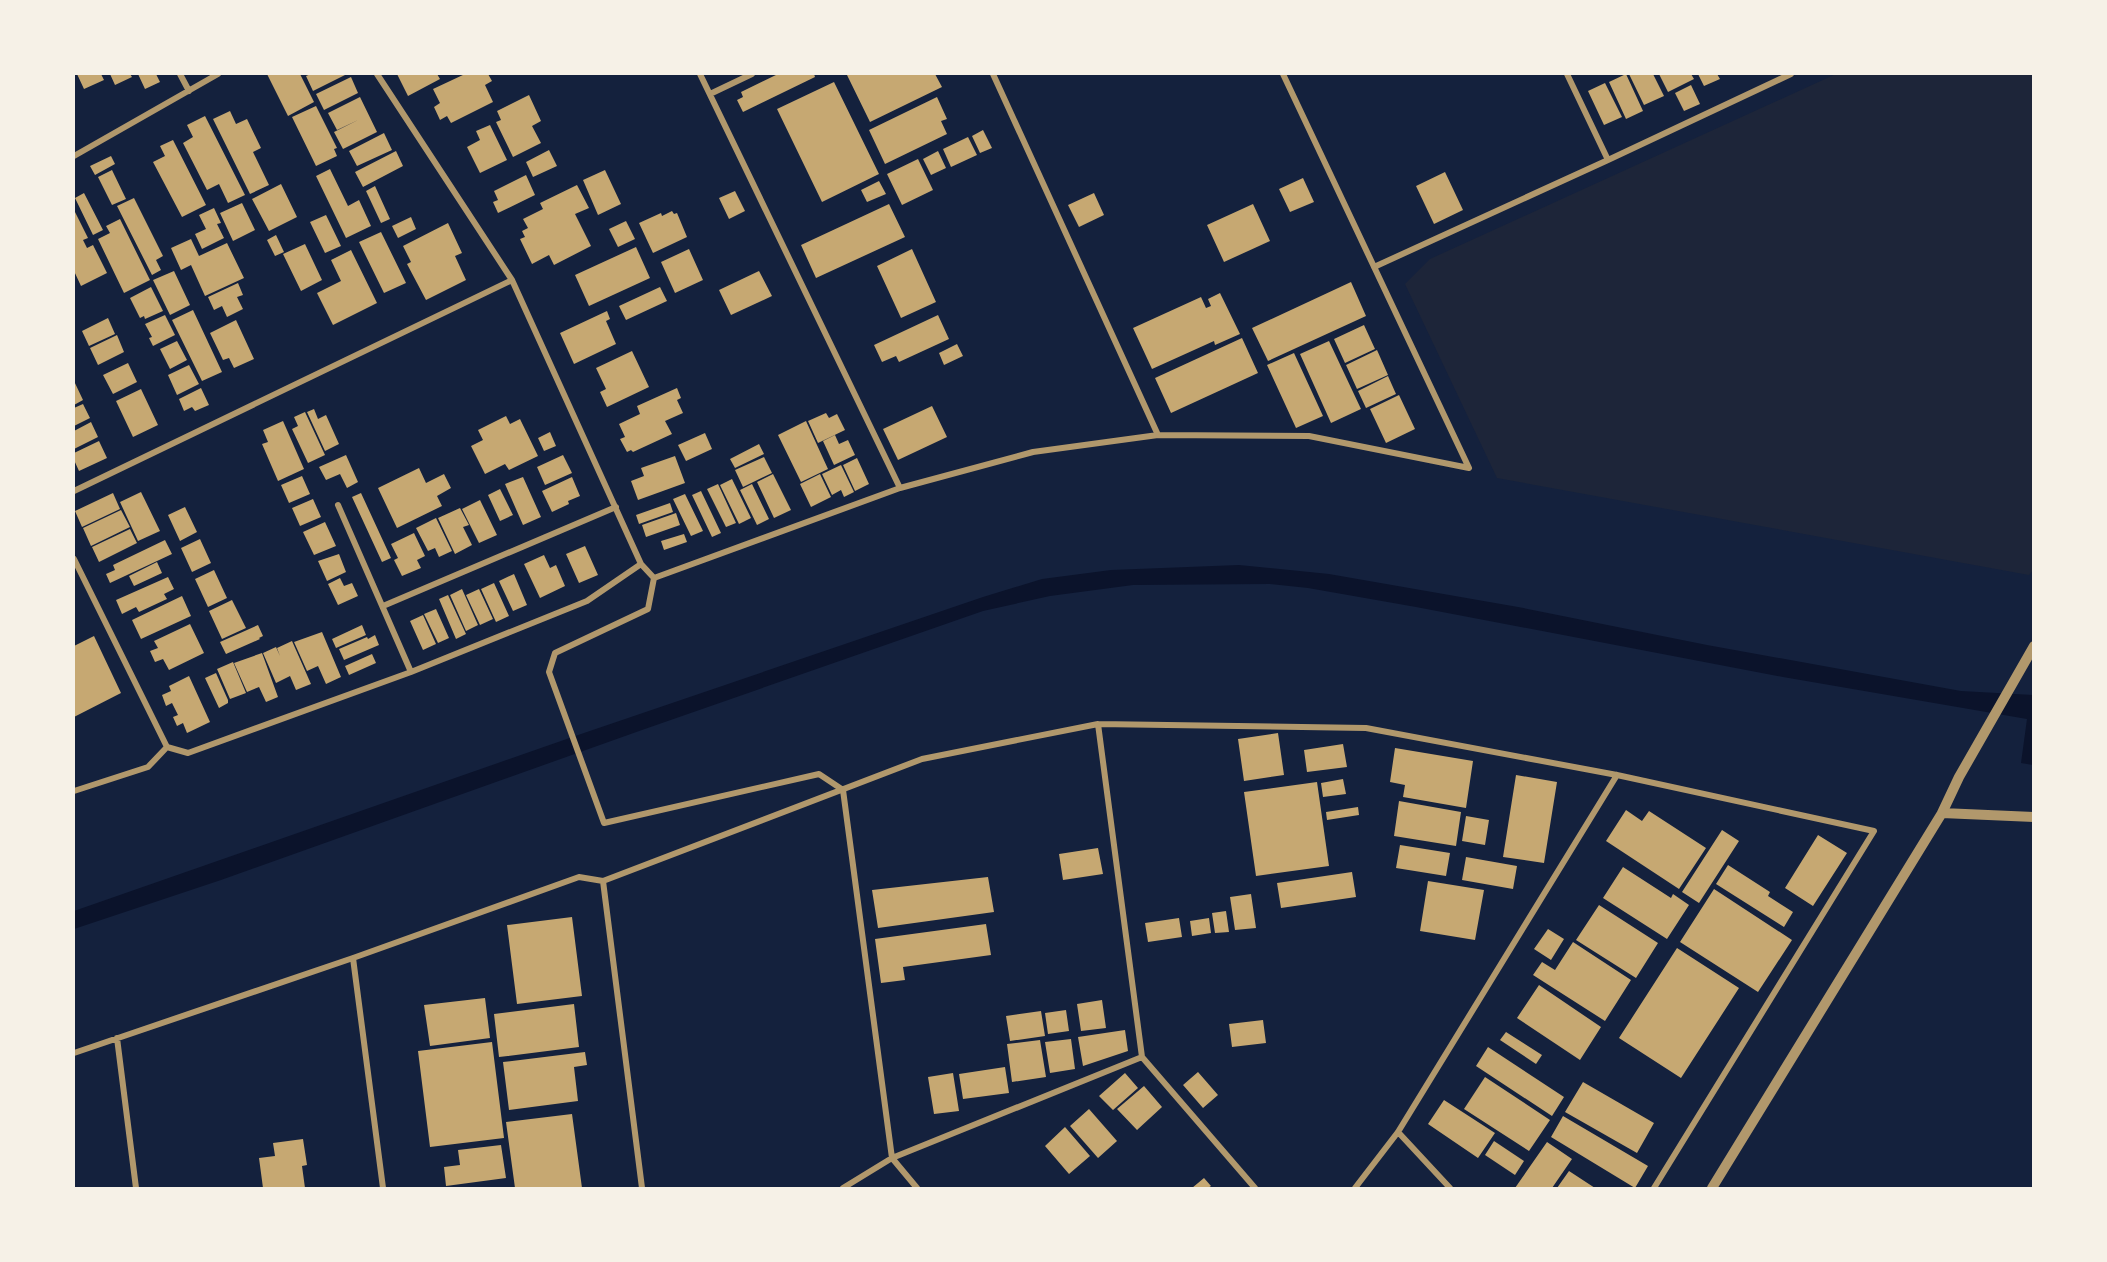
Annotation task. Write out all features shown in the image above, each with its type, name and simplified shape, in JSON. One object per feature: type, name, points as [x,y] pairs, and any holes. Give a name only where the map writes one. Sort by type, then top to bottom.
[{"type":"street","points":[[180,74],[189,91]]},
{"type":"street","points":[[74,156],[218,74]]},
{"type":"street","points":[[377,74],[512,280],[642,564],[654,578]]},
{"type":"street","points":[[700,74],[900,488]]},
{"type":"street","points":[[710,94],[752,74]]},
{"type":"street","points":[[993,74],[1158,435]]},
{"type":"street","points":[[654,578],[900,488],[1033,452],[1158,435],[1309,436],[1469,468],[1283,74]]},
{"type":"street","points":[[1567,74],[1608,160]]},
{"type":"street","points":[[1374,267],[1791,74]]},
{"type":"street","points":[[74,491],[512,280]]},
{"type":"street","points":[[338,505],[411,672]]},
{"type":"street","points":[[383,606],[616,507]]},
{"type":"street","points":[[74,559],[167,747],[188,753],[411,672],[586,601],[642,564]]},
{"type":"street","points":[[654,578],[648,609],[555,653],[549,672],[604,823],[819,774],[843,790],[892,1158],[917,1188]]},
{"type":"street","points":[[1712,1188],[1942,813],[1959,777],[2034,646]]},
{"type":"street","points":[[1098,724],[1142,1057],[1255,1188]]},
{"type":"street","points":[[74,1053],[353,958],[579,877],[603,881],[922,759],[1098,724],[1366,728],[1617,775],[1874,831],[1654,1188]]},
{"type":"street","points":[[74,791],[148,767],[167,747]]},
{"type":"street","points":[[1355,1188],[1398,1132],[1617,775]]},
{"type":"street","points":[[1942,813],[2034,817]]},
{"type":"street","points":[[603,881],[642,1188]]},
{"type":"street","points":[[353,958],[383,1188]]},
{"type":"street","points":[[117,1038],[136,1188]]},
{"type":"street","points":[[843,1188],[892,1158],[1142,1057]]},
{"type":"street","points":[[1398,1132],[1450,1188]]},
{"type":"shaded area","points":[[1836,74],[2033,74],[2034,569],[2029,575],[1497,478],[1405,284],[1430,259]]},
{"type":"shaded area","points":[[1239,565],[1329,574],[1518,607],[1707,645],[1961,691],[2033,695],[2033,765],[2021,763],[2027,719],[1783,677],[1308,588],[1270,584],[1133,585],[1050,596],[983,611],[221,880],[74,929],[74,911],[983,597],[1042,579],[1111,570]]},
{"type":"building","points":[[77,74],[101,74],[104,80],[84,89]]},
{"type":"building","points":[[110,74],[130,74],[132,77],[115,85]]},
{"type":"building","points":[[138,74],[156,74],[160,82],[145,89]]},
{"type":"building","points":[[267,74],[300,74],[314,102],[288,116]]},
{"type":"building","points":[[347,74],[313,91],[306,76]]},
{"type":"building","points":[[397,74],[437,74],[440,79],[408,96]]},
{"type":"building","points":[[465,74],[488,74],[492,81],[485,85],[493,102],[451,123],[447,116],[440,120],[434,107],[440,103],[433,89]]},
{"type":"building","points":[[778,74],[814,74],[815,77],[743,112],[737,100],[743,97],[741,92]]},
{"type":"building","points":[[935,74],[942,87],[870,122],[847,75]]},
{"type":"building","points":[[1626,74],[1643,111],[1626,119],[1609,82]]},
{"type":"building","points":[[1629,74],[1653,74],[1664,96],[1644,105]]},
{"type":"building","points":[[1659,74],[1691,74],[1694,79],[1668,92]]},
{"type":"building","points":[[1698,74],[1717,74],[1720,79],[1704,86]]},
{"type":"building","points":[[351,77],[358,93],[324,110],[316,94]]},
{"type":"building","points":[[834,82],[879,174],[822,202],[777,109]]},
{"type":"building","points":[[1605,83],[1622,117],[1604,125],[1588,91]]},
{"type":"building","points":[[1691,85],[1700,104],[1684,111],[1675,93]]},
{"type":"building","points":[[529,95],[541,121],[532,126],[541,143],[513,157],[496,122],[501,120],[497,111]]},
{"type":"building","points":[[360,97],[377,132],[343,149],[334,132],[358,120],[337,130],[328,113]]},
{"type":"building","points":[[937,97],[947,119],[941,121],[947,134],[885,164],[869,130]]},
{"type":"building","points":[[316,106],[337,148],[334,149],[337,156],[316,166],[292,117]]},
{"type":"building","points":[[230,111],[236,124],[247,119],[261,148],[253,152],[269,185],[250,194],[213,119]]},
{"type":"building","points":[[205,116],[245,195],[228,203],[219,184],[207,190],[183,143],[193,137],[187,125]]},
{"type":"building","points":[[490,125],[507,160],[480,173],[467,147],[480,140],[476,131]]},
{"type":"building","points":[[983,130],[992,148],[980,153],[972,136]]},
{"type":"building","points":[[384,133],[392,150],[357,166],[349,151]]},
{"type":"building","points":[[968,137],[977,155],[951,167],[943,149]]},
{"type":"building","points":[[173,140],[206,205],[182,217],[153,162],[165,156],[160,146]]},
{"type":"building","points":[[549,150],[557,166],[533,177],[526,162]]},
{"type":"building","points":[[396,151],[403,166],[363,187],[355,172]]},
{"type":"building","points":[[938,151],[946,168],[931,175],[923,159]]},
{"type":"building","points":[[111,156],[115,164],[95,175],[90,166]]},
{"type":"building","points":[[918,159],[933,190],[902,205],[887,174]]},
{"type":"building","points":[[330,169],[348,206],[359,200],[371,226],[346,238],[316,176]]},
{"type":"building","points":[[112,170],[126,199],[112,205],[98,177]]},
{"type":"building","points":[[605,170],[621,204],[598,215],[583,180]]},
{"type":"building","points":[[1445,172],[1463,210],[1434,224],[1416,186]]},
{"type":"building","points":[[526,175],[535,195],[498,213],[493,202],[498,200],[494,191]]},
{"type":"building","points":[[1303,178],[1314,202],[1290,212],[1279,189]]},
{"type":"building","points":[[879,181],[886,194],[867,202],[861,190]]},
{"type":"building","points":[[281,184],[297,217],[269,231],[252,199]]},
{"type":"building","points":[[577,185],[589,208],[575,214],[591,246],[554,265],[549,255],[532,264],[520,239],[525,237],[522,231],[528,228],[523,219],[543,209],[540,203]]},
{"type":"building","points":[[375,186],[390,219],[381,223],[366,191]]},
{"type":"building","points":[[735,191],[745,211],[729,219],[719,198]]},
{"type":"building","points":[[84,193],[103,230],[93,235],[75,198]]},
{"type":"building","points":[[1094,193],[1104,215],[1079,227],[1068,205]]},
{"type":"building","points":[[134,198],[163,256],[156,260],[161,270],[152,275],[117,206]]},
{"type":"building","points":[[242,203],[255,230],[233,241],[220,213]]},
{"type":"building","points":[[889,204],[905,237],[816,278],[801,245]]},
{"type":"building","points":[[1253,204],[1270,241],[1224,262],[1207,225]]},
{"type":"building","points":[[214,208],[221,223],[217,224],[224,238],[202,249],[195,234],[206,229],[199,215]]},
{"type":"building","points":[[74,210],[88,238],[83,240],[87,248],[93,245],[107,273],[81,286],[74,271]]},
{"type":"building","points":[[672,211],[674,214],[677,213],[687,237],[653,253],[639,223],[661,213],[662,216]]},
{"type":"building","points":[[326,215],[341,246],[325,253],[310,222]]},
{"type":"building","points":[[411,217],[416,229],[398,238],[392,226]]},
{"type":"building","points":[[120,219],[150,280],[124,293],[98,239],[110,233],[106,226]]},
{"type":"building","points":[[626,221],[635,239],[618,247],[609,229]]},
{"type":"building","points":[[448,223],[462,253],[455,256],[466,280],[426,300],[407,264],[411,262],[403,246]]},
{"type":"building","points":[[381,232],[406,283],[384,293],[359,242]]},
{"type":"building","points":[[276,235],[284,252],[275,256],[267,240]]},
{"type":"building","points":[[191,239],[199,256],[227,243],[244,278],[205,296],[191,265],[181,270],[171,248]]},
{"type":"building","points":[[305,244],[322,280],[301,291],[283,254]]},
{"type":"building","points":[[636,247],[650,278],[589,306],[575,275]]},
{"type":"building","points":[[689,249],[703,280],[675,293],[661,262]]},
{"type":"building","points":[[912,249],[936,302],[901,318],[877,266]]},
{"type":"building","points":[[351,250],[377,303],[333,325],[317,293],[341,281],[331,260]]},
{"type":"building","points":[[174,271],[190,305],[170,315],[153,280]]},
{"type":"building","points":[[759,271],[772,296],[731,315],[719,290]]},
{"type":"building","points":[[1351,282],[1366,316],[1268,361],[1252,328]]},
{"type":"building","points":[[238,283],[243,295],[237,297],[243,309],[227,317],[222,306],[214,310],[208,297]]},
{"type":"building","points":[[151,287],[163,311],[145,319],[144,316],[140,318],[130,298]]},
{"type":"building","points":[[660,287],[667,301],[626,320],[619,306]]},
{"type":"building","points":[[1220,293],[1240,334],[1215,345],[1214,341],[1152,369],[1133,328],[1201,297],[1206,308],[1211,306],[1208,299]]},
{"type":"building","points":[[193,310],[222,372],[202,381],[172,320]]},
{"type":"building","points":[[607,311],[610,319],[606,321],[616,344],[574,364],[560,333]]},
{"type":"building","points":[[165,315],[175,335],[153,346],[149,338],[152,337],[145,324]]},
{"type":"building","points":[[938,315],[949,339],[899,362],[896,356],[882,362],[874,345]]},
{"type":"building","points":[[108,318],[115,334],[89,346],[82,331]]},
{"type":"building","points":[[236,320],[254,359],[234,368],[229,358],[223,360],[210,333]]},
{"type":"building","points":[[1364,325],[1375,349],[1345,363],[1334,339]]},
{"type":"building","points":[[117,335],[124,352],[98,365],[90,348]]},
{"type":"building","points":[[1242,338],[1258,373],[1171,413],[1155,378]]},
{"type":"building","points":[[177,341],[187,360],[170,369],[160,349]]},
{"type":"building","points":[[1329,341],[1361,409],[1331,423],[1300,354]]},
{"type":"building","points":[[957,344],[963,356],[944,365],[939,353]]},
{"type":"building","points":[[1377,350],[1388,375],[1357,389],[1346,365]]},
{"type":"building","points":[[632,351],[649,387],[607,407],[600,392],[606,389],[596,368]]},
{"type":"building","points":[[1294,353],[1323,416],[1296,428],[1267,365]]},
{"type":"building","points":[[128,363],[137,382],[113,394],[103,375]]},
{"type":"building","points":[[189,365],[199,384],[177,395],[168,375]]},
{"type":"building","points":[[1388,376],[1396,394],[1366,408],[1358,391]]},
{"type":"building","points":[[74,381],[83,400],[74,405]]},
{"type":"building","points":[[201,388],[209,405],[195,411],[192,407],[184,411],[179,399]]},
{"type":"building","points":[[677,388],[681,398],[677,400],[683,413],[665,421],[672,434],[633,452],[631,450],[627,452],[620,439],[625,437],[619,424],[640,414],[637,406]]},
{"type":"building","points":[[141,389],[158,425],[133,437],[116,401]]},
{"type":"building","points":[[1399,395],[1415,429],[1386,443],[1370,409]]},
{"type":"building","points":[[83,404],[90,418],[74,426],[74,408]]},
{"type":"building","points":[[932,406],[947,437],[898,460],[883,429]]},
{"type":"building","points":[[314,409],[318,419],[326,415],[339,444],[325,451],[307,412]]},
{"type":"building","points":[[305,412],[325,455],[308,463],[292,429],[298,426],[294,417]]},
{"type":"building","points":[[826,413],[829,418],[837,414],[845,430],[818,443],[808,421]]},
{"type":"building","points":[[506,416],[510,424],[520,419],[538,456],[509,470],[505,464],[485,474],[471,446],[483,440],[478,430]]},
{"type":"building","points":[[283,421],[304,469],[278,481],[262,444],[268,442],[263,430]]},
{"type":"building","points":[[806,421],[828,469],[801,482],[778,435]]},
{"type":"building","points":[[91,422],[98,437],[74,449],[74,431]]},
{"type":"building","points":[[550,432],[556,446],[544,451],[538,438]]},
{"type":"building","points":[[705,433],[712,449],[686,461],[678,445]]},
{"type":"building","points":[[835,435],[839,444],[848,440],[855,455],[834,465],[823,441]]},
{"type":"building","points":[[99,441],[107,458],[79,471],[74,460],[74,453]]},
{"type":"building","points":[[759,444],[764,454],[735,468],[730,459]]},
{"type":"building","points":[[346,455],[358,482],[347,488],[340,474],[326,480],[319,467]]},
{"type":"building","points":[[563,455],[572,473],[545,485],[537,467]]},
{"type":"building","points":[[675,456],[685,483],[638,500],[631,481],[644,476],[641,468]]},
{"type":"building","points":[[764,457],[772,473],[743,487],[735,470]]},
{"type":"building","points":[[857,458],[869,484],[855,491],[843,465]]},
{"type":"building","points":[[841,465],[854,492],[844,497],[841,490],[832,495],[822,474]]},
{"type":"building","points":[[419,468],[426,483],[444,474],[451,488],[437,496],[442,506],[397,528],[378,488]]},
{"type":"building","points":[[773,474],[791,510],[774,518],[757,482]]},
{"type":"building","points":[[820,474],[831,497],[811,507],[800,484]]},
{"type":"building","points":[[302,476],[310,494],[289,503],[281,485]]},
{"type":"building","points":[[523,477],[541,517],[523,525],[505,484]]},
{"type":"building","points":[[572,477],[580,496],[552,512],[542,491]]},
{"type":"building","points":[[732,479],[751,518],[739,524],[720,485]]},
{"type":"building","points":[[718,484],[736,523],[726,527],[707,489]]},
{"type":"building","points":[[752,484],[769,519],[757,525],[740,490]]},
{"type":"building","points":[[500,489],[513,515],[500,521],[488,495]]},
{"type":"building","points":[[701,491],[721,533],[712,537],[692,495]]},
{"type":"building","points":[[141,492],[160,531],[138,541],[120,502]]},
{"type":"building","points":[[113,493],[120,509],[82,527],[75,511]]},
{"type":"building","points":[[361,493],[391,558],[382,562],[352,497]]},
{"type":"building","points":[[685,494],[703,531],[691,536],[673,499]]},
{"type":"building","points":[[313,499],[321,517],[300,526],[292,508]]},
{"type":"building","points":[[480,500],[497,535],[479,543],[462,509]]},
{"type":"building","points":[[670,503],[673,512],[639,524],[636,515]]},
{"type":"building","points":[[185,507],[197,532],[180,541],[168,515]]},
{"type":"building","points":[[460,508],[469,525],[463,527],[472,545],[455,554],[438,518]]},
{"type":"building","points":[[121,510],[130,527],[91,546],[83,528]]},
{"type":"building","points":[[676,513],[680,525],[646,537],[642,525]]},
{"type":"building","points":[[436,518],[452,551],[439,557],[435,548],[428,551],[416,528]]},
{"type":"building","points":[[325,522],[336,546],[314,555],[303,532]]},
{"type":"building","points":[[130,529],[137,543],[99,562],[92,547]]},
{"type":"building","points":[[414,533],[425,556],[417,560],[421,568],[402,576],[394,560],[398,558],[391,544]]},
{"type":"building","points":[[684,534],[687,542],[664,550],[661,541]]},
{"type":"building","points":[[200,539],[211,563],[192,572],[181,548]]},
{"type":"building","points":[[165,540],[172,554],[110,583],[106,574],[115,570],[113,565]]},
{"type":"building","points":[[585,546],[598,575],[579,583],[566,554]]},
{"type":"building","points":[[339,554],[346,572],[327,581],[318,561]]},
{"type":"building","points":[[544,555],[550,568],[556,565],[565,586],[540,598],[524,564]]},
{"type":"building","points":[[157,562],[162,573],[134,586],[129,576]]},
{"type":"building","points":[[214,570],[227,598],[208,607],[195,579]]},
{"type":"building","points":[[514,574],[527,605],[513,611],[499,581]]},
{"type":"building","points":[[168,577],[174,589],[164,594],[167,599],[139,612],[136,607],[122,614],[116,600]]},
{"type":"building","points":[[340,578],[344,586],[352,583],[358,596],[338,605],[328,584]]},
{"type":"building","points":[[494,583],[509,616],[496,622],[481,589]]},
{"type":"building","points":[[462,589],[478,625],[466,631],[450,595]]},
{"type":"building","points":[[479,589],[493,619],[480,625],[466,595]]},
{"type":"building","points":[[448,595],[466,634],[456,639],[439,599]]},
{"type":"building","points":[[182,596],[191,616],[141,639],[132,620]]},
{"type":"building","points":[[232,600],[246,628],[222,639],[209,611]]},
{"type":"building","points":[[436,609],[449,638],[438,643],[424,614]]},
{"type":"building","points":[[423,615],[436,644],[423,650],[410,621]]},
{"type":"building","points":[[190,624],[204,653],[169,670],[163,659],[155,662],[150,651],[158,648],[154,641]]},
{"type":"building","points":[[258,625],[263,636],[260,639],[226,654],[220,642]]},
{"type":"building","points":[[362,625],[366,635],[336,648],[332,639]]},
{"type":"building","points":[[322,632],[341,677],[326,684],[318,666],[307,671],[294,642]]},
{"type":"building","points":[[375,635],[379,645],[344,660],[339,649]]},
{"type":"building","points":[[94,636],[121,693],[74,717],[74,646]]},
{"type":"building","points":[[292,641],[311,684],[296,690],[290,676],[276,683],[263,653],[276,647],[280,656],[277,648]]},
{"type":"building","points":[[262,653],[278,697],[266,702],[259,687],[247,692],[234,663]]},
{"type":"building","points":[[372,654],[376,663],[349,675],[345,666]]},
{"type":"building","points":[[233,662],[246,693],[230,699],[217,669]]},
{"type":"building","points":[[216,673],[228,700],[228,703],[219,708],[205,678]]},
{"type":"building","points":[[189,676],[210,722],[187,733],[183,723],[177,726],[173,717],[178,715],[172,703],[166,706],[162,695],[171,691],[169,686]]},
{"type":"building","points":[[1278,733],[1284,775],[1244,781],[1238,739]]},
{"type":"building","points":[[1343,744],[1347,767],[1307,772],[1304,750]]},
{"type":"building","points":[[1395,748],[1473,761],[1466,808],[1403,797],[1405,785],[1390,782]]},
{"type":"building","points":[[1516,775],[1557,782],[1544,863],[1503,857]]},
{"type":"building","points":[[1343,779],[1346,794],[1323,797],[1321,783]]},
{"type":"building","points":[[1317,782],[1329,866],[1256,876],[1244,792]]},
{"type":"building","points":[[1399,801],[1461,812],[1456,846],[1394,836]]},
{"type":"building","points":[[1358,807],[1359,815],[1327,820],[1326,812]]},
{"type":"building","points":[[1626,810],[1642,821],[1649,811],[1706,848],[1679,889],[1606,841]]},
{"type":"building","points":[[1466,816],[1489,820],[1485,845],[1462,841]]},
{"type":"building","points":[[1722,830],[1739,841],[1699,903],[1682,892]]},
{"type":"building","points":[[1818,835],[1847,853],[1813,906],[1785,888]]},
{"type":"building","points":[[1400,845],[1450,853],[1446,876],[1396,868]]},
{"type":"building","points":[[1098,848],[1103,874],[1063,880],[1059,854]]},
{"type":"building","points":[[1466,857],[1517,866],[1513,889],[1462,880]]},
{"type":"building","points":[[1728,865],[1770,892],[1768,896],[1793,912],[1784,927],[1716,884]]},
{"type":"building","points":[[1623,867],[1671,898],[1673,894],[1689,905],[1667,939],[1603,898]]},
{"type":"building","points":[[1352,872],[1356,897],[1281,908],[1277,883]]},
{"type":"building","points":[[988,877],[994,912],[878,928],[872,890]]},
{"type":"building","points":[[1428,881],[1484,890],[1475,940],[1420,931]]},
{"type":"building","points":[[1714,889],[1792,940],[1758,992],[1680,942]]},
{"type":"building","points":[[1251,894],[1256,928],[1235,930],[1230,897]]},
{"type":"building","points":[[1599,905],[1658,943],[1636,978],[1576,940]]},
{"type":"building","points":[[1226,911],[1229,932],[1215,933],[1212,913]]},
{"type":"building","points":[[572,917],[582,996],[517,1004],[507,925]]},
{"type":"building","points":[[1179,918],[1182,937],[1148,942],[1145,923]]},
{"type":"building","points":[[1209,918],[1211,933],[1192,936],[1190,921]]},
{"type":"building","points":[[986,924],[991,955],[903,967],[905,980],[881,983],[875,939]]},
{"type":"building","points":[[1548,929],[1564,939],[1551,960],[1534,949]]},
{"type":"building","points":[[1573,942],[1631,980],[1605,1021],[1533,975],[1542,962],[1555,970]]},
{"type":"building","points":[[1677,948],[1739,988],[1681,1078],[1619,1038]]},
{"type":"building","points":[[1539,985],[1601,1027],[1580,1060],[1517,1018]]},
{"type":"building","points":[[485,998],[490,1038],[430,1046],[424,1005]]},
{"type":"building","points":[[1102,1000],[1106,1028],[1081,1031],[1077,1004]]},
{"type":"building","points":[[574,1004],[579,1047],[499,1057],[494,1014]]},
{"type":"building","points":[[1066,1010],[1069,1031],[1048,1034],[1045,1013]]},
{"type":"building","points":[[1041,1011],[1045,1036],[1010,1041],[1006,1016]]},
{"type":"building","points":[[1263,1020],[1266,1043],[1232,1047],[1229,1024]]},
{"type":"building","points":[[1125,1030],[1128,1051],[1083,1066],[1078,1037]]},
{"type":"building","points":[[1506,1032],[1542,1055],[1536,1064],[1500,1040]]},
{"type":"building","points":[[1071,1039],[1075,1069],[1050,1073],[1045,1042]]},
{"type":"building","points":[[1040,1040],[1046,1077],[1012,1082],[1007,1044]]},
{"type":"building","points":[[492,1042],[504,1138],[430,1147],[418,1051]]},
{"type":"building","points":[[1488,1047],[1564,1097],[1552,1116],[1476,1066]]},
{"type":"building","points":[[585,1052],[587,1065],[574,1067],[578,1101],[509,1110],[503,1062]]},
{"type":"building","points":[[1005,1067],[1009,1093],[963,1099],[959,1074]]},
{"type":"building","points":[[1198,1072],[1218,1095],[1203,1108],[1183,1085]]},
{"type":"building","points":[[953,1073],[959,1111],[934,1114],[928,1077]]},
{"type":"building","points":[[1125,1073],[1138,1088],[1113,1110],[1099,1096]]},
{"type":"building","points":[[1485,1077],[1550,1120],[1529,1151],[1464,1109]]},
{"type":"building","points":[[1583,1082],[1654,1123],[1637,1153],[1565,1112]]},
{"type":"building","points":[[1144,1086],[1162,1107],[1137,1130],[1117,1109]]},
{"type":"building","points":[[1444,1100],[1495,1133],[1478,1158],[1428,1124]]},
{"type":"building","points":[[1089,1109],[1117,1141],[1098,1158],[1070,1126]]},
{"type":"building","points":[[572,1114],[582,1188],[515,1188],[506,1122]]},
{"type":"building","points":[[1563,1116],[1648,1166],[1635,1188],[1551,1137]]},
{"type":"building","points":[[1065,1127],[1090,1156],[1069,1174],[1045,1146]]},
{"type":"building","points":[[303,1139],[307,1165],[302,1166],[305,1188],[263,1188],[259,1158],[275,1156],[273,1143]]},
{"type":"building","points":[[1494,1141],[1524,1161],[1515,1175],[1485,1155]]},
{"type":"building","points":[[1547,1142],[1572,1159],[1552,1188],[1515,1188]]},
{"type":"building","points":[[501,1145],[506,1178],[446,1186],[444,1167],[460,1165],[458,1150]]},
{"type":"building","points":[[1569,1171],[1595,1188],[1557,1188]]},
{"type":"building","points":[[1204,1178],[1211,1186],[1192,1188]]}]
